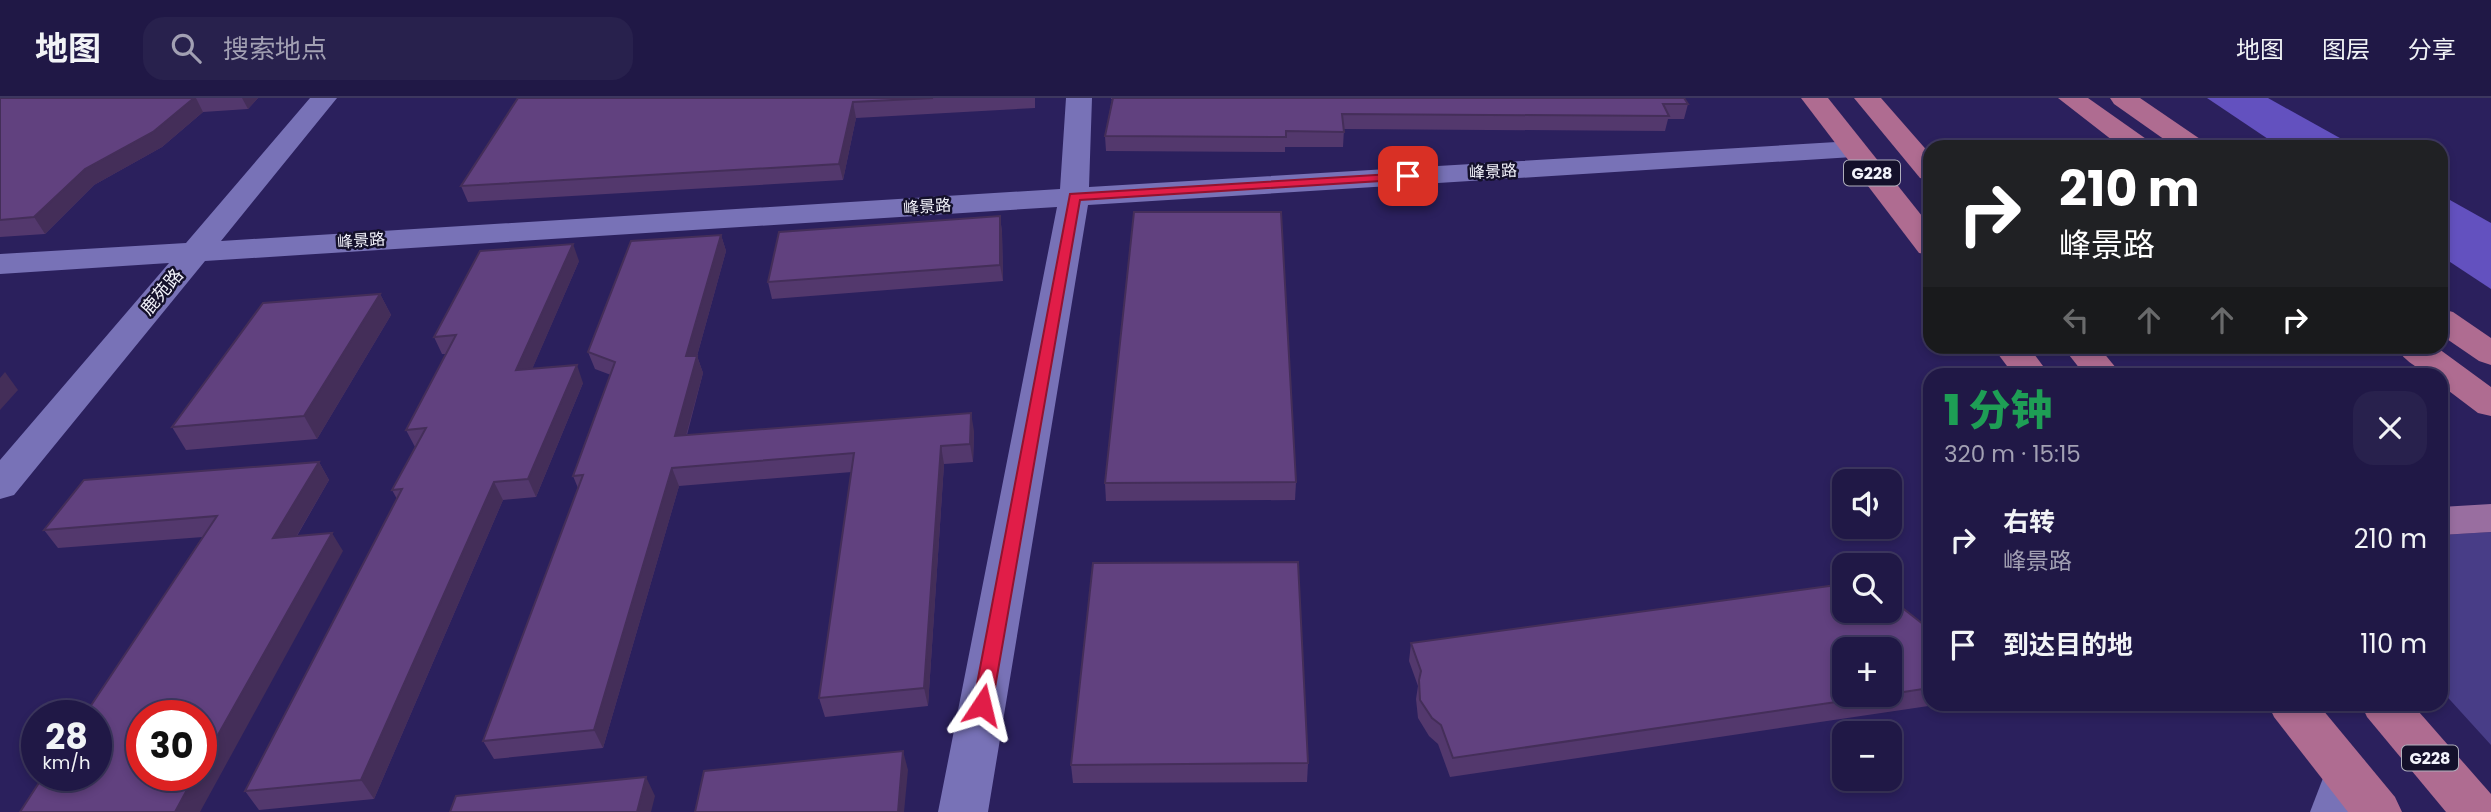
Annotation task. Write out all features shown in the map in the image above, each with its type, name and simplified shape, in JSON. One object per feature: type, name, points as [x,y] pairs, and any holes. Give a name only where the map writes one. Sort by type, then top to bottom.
[{"type":"highway","name":"G228","points":[[1814,98],[1923,237]]},
{"type":"highway","name":"G228","points":[[1867,98],[1923,164]]},
{"type":"highway","points":[[2071,98],[2128,140]]},
{"type":"highway","points":[[2123,98],[2183,140]]},
{"type":"highway","points":[[2448,324],[2491,354]]},
{"type":"highway","points":[[2015,354],[2026,368]]},
{"type":"highway","points":[[2086,354],[2098,368]]},
{"type":"highway","points":[[2423,354],[2441,368]]},
{"type":"highway","points":[[2448,373],[2491,405]]},
{"type":"highway","points":[[2295,711],[2341,793],[2377,812]]},
{"type":"highway","name":"G228","points":[[2390,711],[2476,812]]},
{"type":"main road","points":[[2448,521],[2491,518]]},
{"type":"street","name":"鹿苑路","points":[[0,486],[324,98]]},
{"type":"street","points":[[963,812],[1074,197],[1079,98]]},
{"type":"street","name":"峰景路","points":[[0,264],[1853,149]]},
{"type":"shaded area","points":[[2207,98],[2268,98],[2343,140],[2270,140]]},
{"type":"shaded area","points":[[2448,199],[2491,223],[2491,289],[2448,261]]},
{"type":"shaded area","points":[[2491,532],[2491,745],[2448,698],[2448,535]]},
{"type":"building","points":[[0,98],[194,98],[153,132],[85,169],[34,217],[0,220]]},
{"type":"building","points":[[518,98],[933,98],[853,102],[839,164],[461,186]]},
{"type":"building","points":[[1113,98],[1684,98],[1688,104],[1663,104],[1669,116],[1342,114],[1344,132],[1286,131],[1286,137],[1105,136]]},
{"type":"building","points":[[1134,212],[1281,212],[1296,482],[1105,483]]},
{"type":"building","points":[[1000,216],[1000,265],[768,282],[779,232]]},
{"type":"building","points":[[721,235],[686,356],[697,356],[675,436],[971,413],[970,444],[941,446],[924,688],[819,698],[854,453],[672,468],[594,730],[483,741],[583,475],[573,476],[615,362],[588,352],[631,241]]},
{"type":"building","points":[[573,244],[516,370],[577,365],[528,479],[494,482],[361,780],[245,791],[402,489],[392,490],[426,428],[406,430],[456,335],[434,337],[480,251]]},
{"type":"building","points":[[380,294],[304,416],[172,427],[263,303]]},
{"type":"building","points":[[319,462],[273,538],[332,533],[217,737],[217,700],[126,700],[126,791],[186,791],[175,812],[20,812],[34,791],[112,791],[112,700],[95,700],[217,516],[44,530],[84,480]]},
{"type":"building","points":[[1298,562],[1308,763],[1071,765],[1093,563]]},
{"type":"building","points":[[1832,586],[1832,623],[1902,623],[1902,608],[1923,624],[1923,689],[1902,692],[1902,637],[1832,637],[1832,703],[1453,758],[1441,725],[1432,718],[1420,700],[1421,671],[1411,643]]},
{"type":"building","points":[[903,751],[898,812],[695,812],[704,771]]},
{"type":"building","points":[[646,777],[637,812],[450,812],[456,796]]},
{"type":"route","points":[[982,705],[1074,197],[1408,176]]}]
